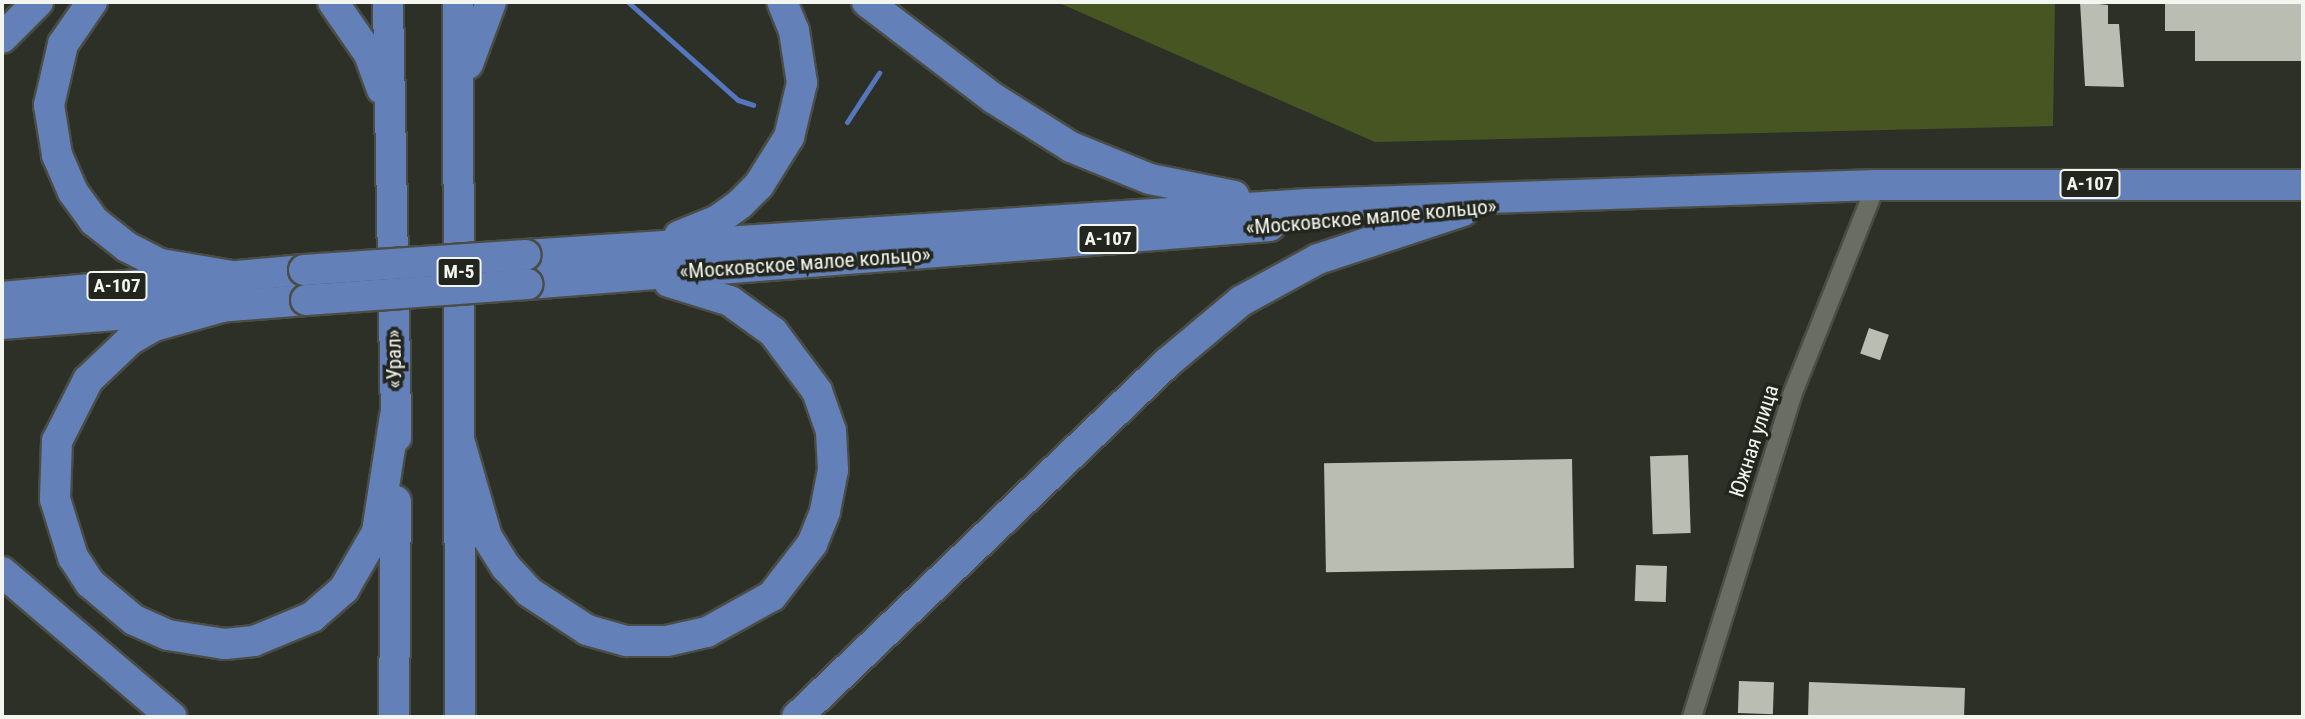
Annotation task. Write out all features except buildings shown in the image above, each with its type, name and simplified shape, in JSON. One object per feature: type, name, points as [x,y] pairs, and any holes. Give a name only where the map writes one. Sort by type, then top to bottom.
[{"type":"highway","points":[[2,38],[38,2]]},
{"type":"highway","points":[[92,2],[63,44],[49,105],[57,155],[73,192],[94,221],[127,247],[162,264],[231,290]]},
{"type":"highway","points":[[333,2],[369,54],[388,104]]},
{"type":"highway","name":"«Урал»","points":[[388,2],[395,416],[394,717]]},
{"type":"highway","name":"М-5","points":[[458,2],[460,717]]},
{"type":"highway","points":[[459,101],[478,25],[491,2]]},
{"type":"highway","points":[[608,264],[694,232],[718,220],[759,185],[778,159],[802,83],[794,31],[782,2]]},
{"type":"highway","points":[[867,2],[1013,112],[1106,164],[1190,190],[1307,204]]},
{"type":"highway","name":"«Московское малое кольцо»","points":[[2,297],[231,290],[306,300],[527,284],[608,264],[1307,204],[1876,185],[2303,185]]},
{"type":"highway","name":"«Московское малое кольцо»","points":[[2,324],[231,290],[304,270],[526,255],[608,264],[1475,208],[1609,196]]},
{"type":"highway","points":[[797,717],[1167,363],[1241,301],[1318,259],[1475,208]]},
{"type":"highway","points":[[460,443],[486,537],[506,567],[529,592],[587,630],[626,642],[707,632],[743,616],[794,572],[825,511],[833,470],[831,431],[817,391],[773,332],[730,301],[680,283],[608,264]]},
{"type":"highway","points":[[231,290],[130,340],[88,380],[57,441],[55,499],[73,557],[99,592],[134,620],[168,635],[225,644],[264,638],[312,617],[344,589],[377,533],[395,416]]},
{"type":"highway","points":[[2,572],[172,717]]},
{"type":"street","name":"Южная улица","points":[[1692,717],[1792,394],[1876,185]]},
{"type":"green space","points":[[1057,2],[2055,2],[2053,126],[1375,142]]},
{"type":"waterway","points":[[628,2],[738,100],[753,105]]},
{"type":"waterway","points":[[847,122],[879,73]]}]
